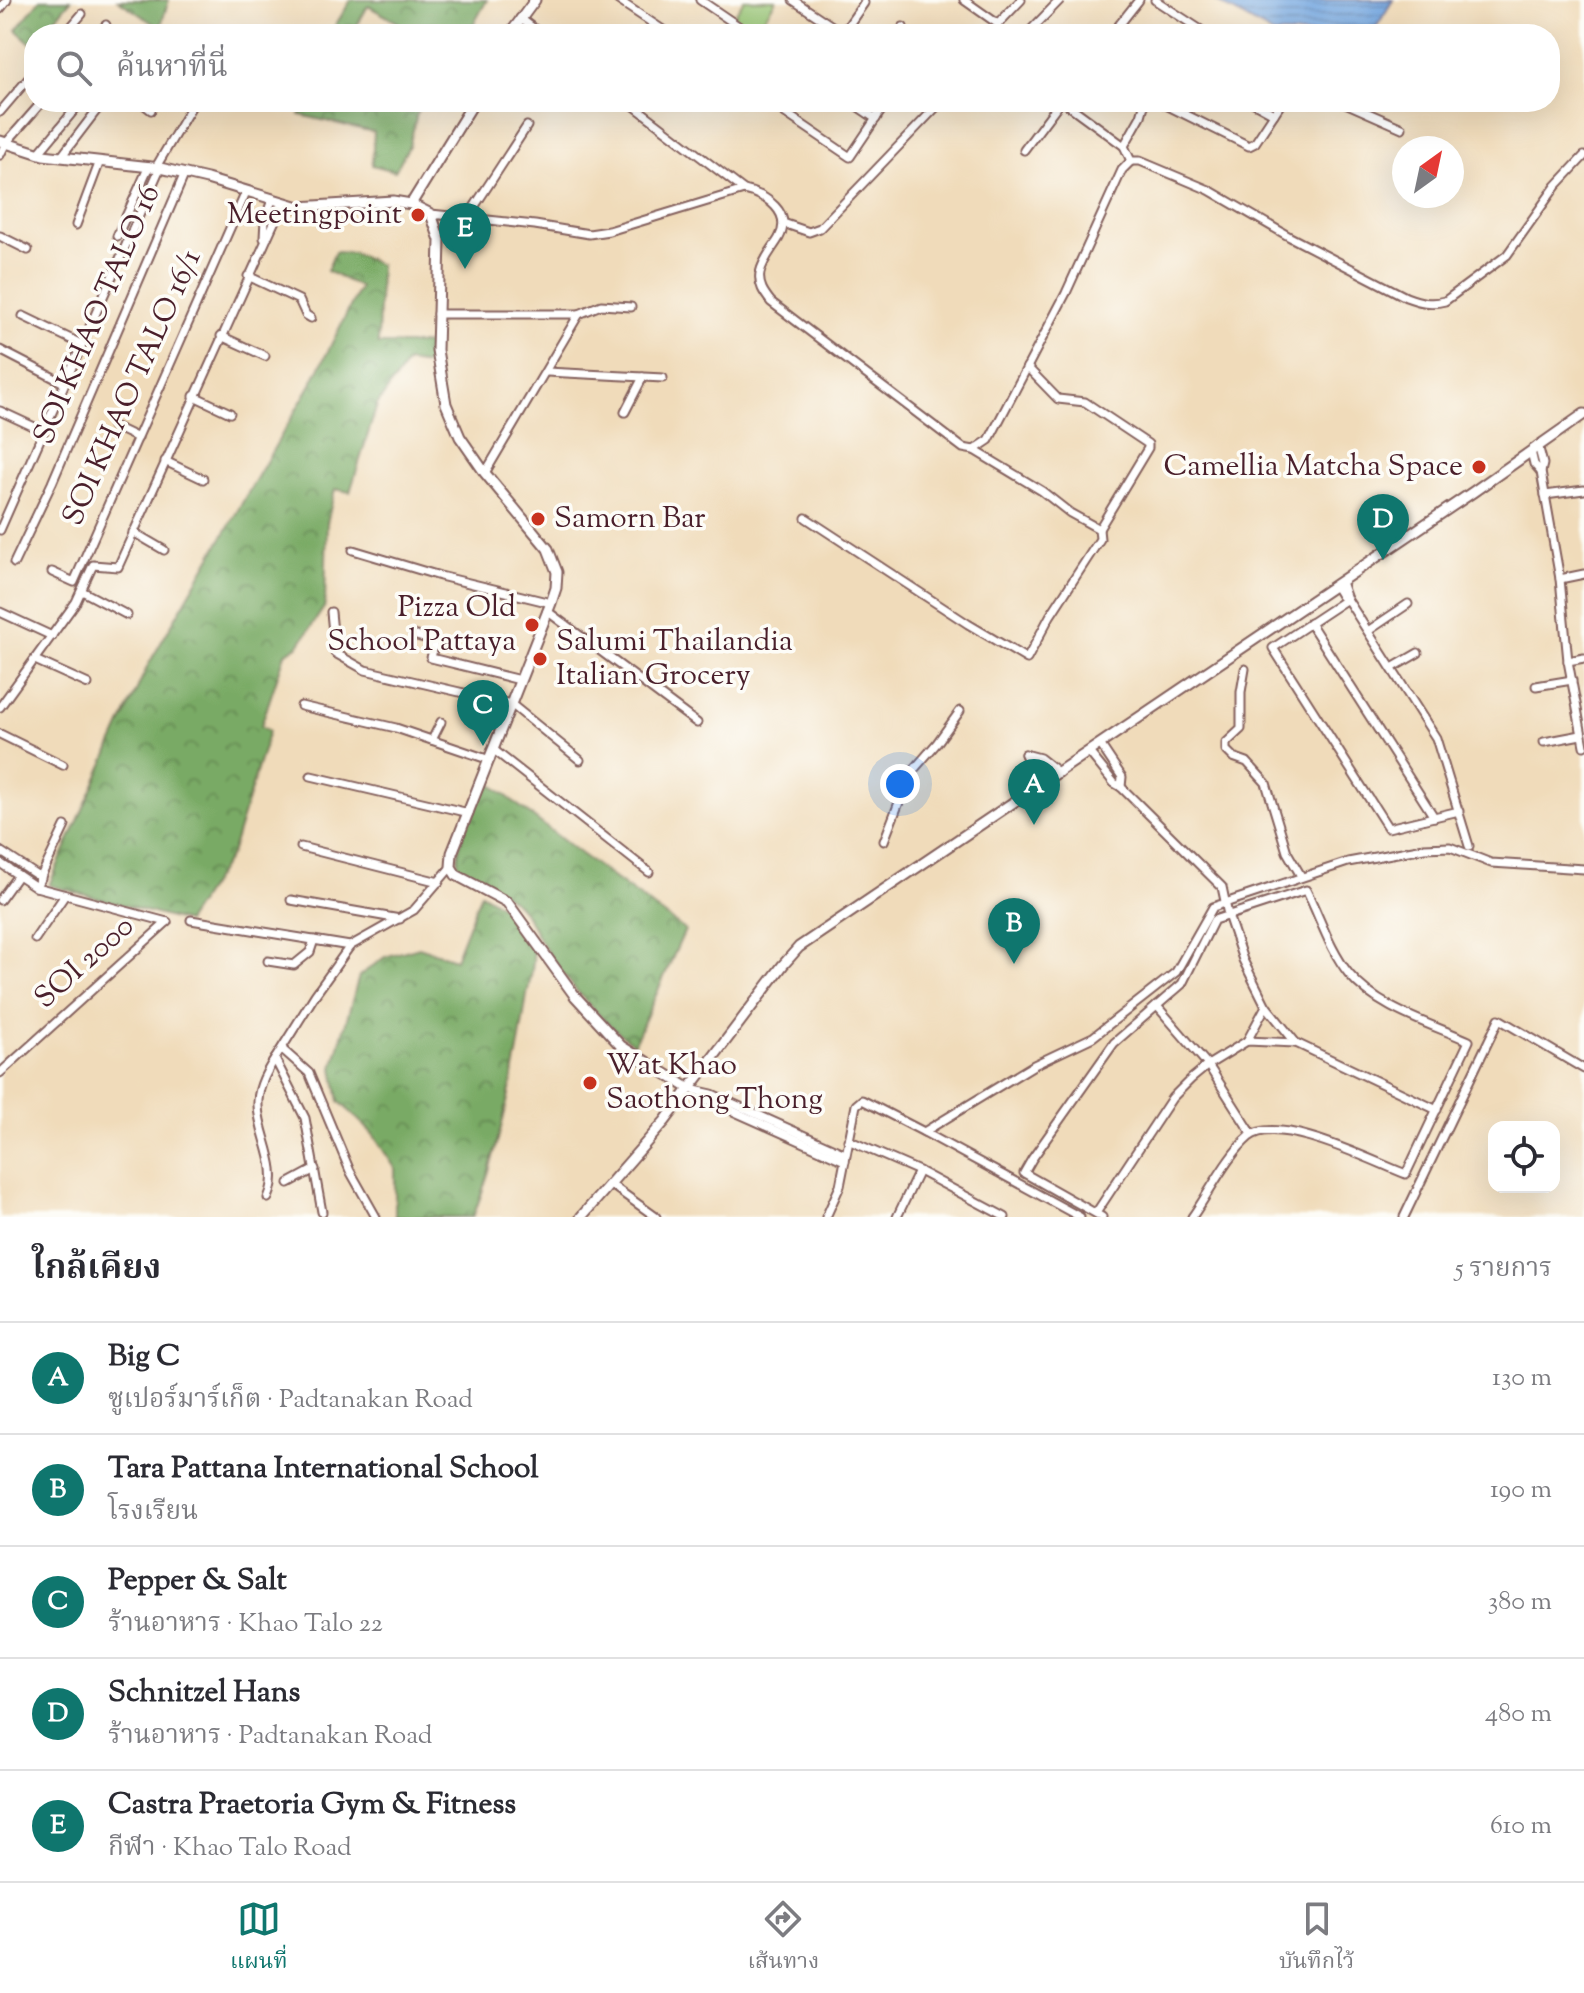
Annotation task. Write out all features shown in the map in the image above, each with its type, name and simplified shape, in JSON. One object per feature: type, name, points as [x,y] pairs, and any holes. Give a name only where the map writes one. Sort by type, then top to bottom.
[{"type":"street","points":[[0,9],[7,0]]},
{"type":"street","points":[[516,24],[535,0]]},
{"type":"street","points":[[618,0],[654,24]]},
{"type":"street","points":[[700,0],[735,24]]},
{"type":"street","points":[[793,0],[829,24]]},
{"type":"street","points":[[964,0],[998,24],[1017,1]]},
{"type":"street","points":[[1037,24],[1060,0]]},
{"type":"street","points":[[1120,24],[1139,0]]},
{"type":"street","points":[[1155,0],[1189,24]]},
{"type":"street","points":[[850,24],[864,3]]},
{"type":"street","points":[[74,24],[82,14]]},
{"type":"street","points":[[520,18],[528,24]]},
{"type":"street","points":[[0,112],[24,84]]},
{"type":"street","points":[[0,155],[3,142],[32,112]]},
{"type":"street","points":[[38,154],[73,112]]},
{"type":"street","points":[[61,157],[95,112]]},
{"type":"street","points":[[117,236],[188,112]]},
{"type":"street","points":[[411,204],[468,112]]},
{"type":"street","points":[[642,112],[744,190],[757,193],[773,203],[783,223],[780,237],[767,255],[760,273],[761,289],[771,302],[963,448],[974,450],[1099,529]]},
{"type":"street","points":[[784,112],[850,157],[881,112]]},
{"type":"street","points":[[866,112],[876,119]]},
{"type":"street","points":[[783,223],[804,231],[820,228],[931,112]]},
{"type":"street","points":[[1024,150],[1054,112]]},
{"type":"street","points":[[1076,112],[1124,146],[1131,161]]},
{"type":"street","points":[[1124,146],[1142,112]]},
{"type":"street","points":[[1180,112],[1249,146],[1255,143],[1274,114],[1270,112]]},
{"type":"street","points":[[1366,112],[1402,128]]},
{"type":"street","points":[[467,218],[527,126]]},
{"type":"street","points":[[3,142],[38,154],[185,173],[299,207],[393,201],[411,204],[431,214],[589,234],[609,231],[744,190]]},
{"type":"street","points":[[974,450],[989,440],[1066,293],[1122,170],[1131,161],[1140,161],[1209,190],[1290,237],[1406,297],[1434,304],[1445,301],[1507,255],[1556,186],[1584,156]]},
{"type":"street","points":[[76,225],[100,161]]},
{"type":"street","points":[[0,530],[155,167]]},
{"type":"street","name":"SOI KHAO TALO 16","points":[[14,563],[52,483],[185,173]]},
{"type":"street","name":"SOI KHAO TALO 16/1","points":[[52,572],[74,582],[246,192]]},
{"type":"street","points":[[0,707],[82,591],[93,565],[118,567],[264,240],[275,223],[277,202]]},
{"type":"street","points":[[268,1198],[273,1181],[258,1106],[262,1084],[315,995],[350,946],[414,910],[451,867],[452,853],[549,607],[557,572],[548,549],[485,473],[460,437],[446,404],[437,350],[440,240],[431,214]]},
{"type":"street","points":[[0,236],[28,250]]},
{"type":"street","points":[[248,276],[299,300],[306,315],[311,318]]},
{"type":"street","points":[[437,314],[579,314],[601,305],[631,307]]},
{"type":"street","points":[[485,473],[579,314]]},
{"type":"street","points":[[23,316],[81,344]]},
{"type":"street","points":[[221,336],[265,356]]},
{"type":"street","points":[[0,350],[64,383]]},
{"type":"street","points":[[806,518],[1027,659],[1050,616],[1100,539],[1099,529],[1149,446],[1085,402],[1058,399],[1027,367]]},
{"type":"street","points":[[547,372],[663,378]]},
{"type":"street","points":[[625,412],[643,377]]},
{"type":"street","points":[[194,396],[230,413]]},
{"type":"street","points":[[0,411],[43,431]]},
{"type":"street","points":[[581,1217],[695,1091],[783,965],[799,947],[1338,584],[1584,414]]},
{"type":"street","points":[[113,426],[138,438]]},
{"type":"street","points":[[1535,448],[1534,464],[1541,472],[1560,579],[1568,661],[1584,746]]},
{"type":"street","points":[[165,461],[203,479]]},
{"type":"street","points":[[1545,495],[1584,490]]},
{"type":"street","points":[[133,532],[164,550]]},
{"type":"street","points":[[353,550],[549,607],[697,723]]},
{"type":"street","points":[[1560,579],[1584,574]]},
{"type":"street","points":[[1338,584],[1341,596],[1347,599],[1436,738],[1469,846]]},
{"type":"street","points":[[82,591],[127,615]]},
{"type":"street","points":[[1347,599],[1273,648],[1388,828],[1459,811]]},
{"type":"street","points":[[1368,631],[1408,604]]},
{"type":"street","points":[[0,612],[52,636]]},
{"type":"street","points":[[331,612],[335,653],[352,664],[365,670],[511,704],[580,760]]},
{"type":"street","points":[[1310,623],[1434,817]]},
{"type":"street","points":[[413,635],[435,641],[431,658],[520,680]]},
{"type":"street","points":[[1392,668],[1418,653]]},
{"type":"street","points":[[1568,661],[1584,658]]},
{"type":"street","points":[[35,660],[88,684]]},
{"type":"street","points":[[1245,669],[1241,692],[1241,729],[1226,743],[1226,750],[1233,757],[1247,762],[1266,783],[1287,852],[1301,876]]},
{"type":"street","points":[[1536,686],[1572,680]]},
{"type":"street","points":[[301,706],[492,755],[649,872]]},
{"type":"street","points":[[884,841],[910,774],[960,711]]},
{"type":"street","points":[[432,740],[441,722]]},
{"type":"street","points":[[0,734],[63,765]]},
{"type":"street","points":[[1544,742],[1581,735]]},
{"type":"street","points":[[1100,744],[1122,777],[1121,787]]},
{"type":"street","points":[[1089,752],[1114,783],[1222,887],[1243,960],[1266,1006],[1296,1043]]},
{"type":"street","points":[[1045,781],[1031,769],[1025,754],[1040,758],[1059,773]]},
{"type":"street","points":[[311,776],[469,813]]},
{"type":"street","points":[[36,887],[65,826]]},
{"type":"street","points":[[301,847],[439,882]]},
{"type":"street","points":[[924,1132],[1034,1065],[1093,1037],[1176,972],[1213,907],[1348,862],[1424,848],[1450,847],[1491,863],[1584,869]]},
{"type":"street","points":[[0,851],[41,878]]},
{"type":"street","points":[[0,863],[36,887],[65,895],[35,939]]},
{"type":"street","points":[[451,867],[456,875],[507,902],[575,996],[621,1046],[695,1091],[712,1094],[845,1158]]},
{"type":"street","points":[[0,900],[18,875]]},
{"type":"street","points":[[1192,1217],[1240,1146],[1252,1134],[1272,1129],[1297,1132],[1406,1174],[1469,1041],[1380,1001],[1349,974],[1318,920],[1306,890],[1214,920],[1182,984],[1114,1043],[1024,1173],[1099,1215],[1172,1098],[1208,1065],[1247,1041],[1266,1006]]},
{"type":"street","name":"SOI 2000","points":[[0,1073],[167,922],[65,895]]},
{"type":"street","points":[[291,900],[400,919]]},
{"type":"street","points":[[191,920],[350,946]]},
{"type":"street","points":[[268,961],[294,965],[310,952],[314,940]]},
{"type":"street","points":[[1157,1006],[1208,1065],[1252,1134]]},
{"type":"street","points":[[1404,1217],[1499,1019],[1584,1069]]},
{"type":"street","points":[[1247,1041],[1296,1043],[1437,1110]]},
{"type":"street","points":[[282,1049],[309,1073],[350,1171],[376,1217]]},
{"type":"street","points":[[275,1059],[305,1118],[322,1212]]},
{"type":"street","points":[[826,1217],[840,1186],[856,1105],[862,1100],[1080,1217]]},
{"type":"street","points":[[848,1140],[919,1171],[1005,1217]]},
{"type":"street","points":[[289,1183],[315,1169]]},
{"type":"street","points":[[897,1217],[919,1171]]},
{"type":"street","points":[[610,1184],[656,1217]]},
{"type":"green space","points":[[40,0],[71,0],[51,24],[24,24],[24,37],[16,30]]},
{"type":"green space","points":[[118,0],[169,0],[161,24],[154,24]]},
{"type":"green space","points":[[351,0],[487,0],[474,24],[399,24],[368,6],[358,24],[336,24]]},
{"type":"green space","points":[[744,0],[776,0],[760,24],[729,24]]},
{"type":"green space","points":[[301,112],[418,112],[409,146],[395,171],[372,165],[374,132],[300,115]]},
{"type":"green space","points":[[335,252],[354,253],[380,265],[378,344],[431,344],[429,365],[407,362],[377,405],[350,492],[335,489],[327,523],[325,606],[299,645],[285,654],[261,726],[269,731],[231,854],[186,922],[49,885],[147,667],[314,379],[360,287],[327,271]]},
{"type":"green space","points":[[486,780],[685,930],[634,1044],[596,1013],[574,988],[518,905],[505,894],[459,869],[462,837]]},
{"type":"green space","points":[[481,893],[521,924],[533,951],[517,1056],[499,1137],[473,1217],[395,1217],[395,1168],[372,1133],[339,1101],[333,1068],[359,976],[385,957],[419,947],[455,959]]},
{"type":"water","points":[[1214,0],[1393,0],[1378,24],[1256,24]]},
{"type":"place","name":"Meetingpoint","points":[[418,215]]},
{"type":"place","name":"Castra Praetoria Gym & Fitness","points":[[465,269]]},
{"type":"place","name":"Camellia Matcha Space","points":[[1479,467]]},
{"type":"place","name":"Samorn Bar","points":[[538,519]]},
{"type":"place","name":"Schnitzel Hans","points":[[1383,560]]},
{"type":"place","name":"Pizza Old School Pattaya","points":[[532,625]]},
{"type":"place","name":"Salumi Thailandia Italian Grocery","points":[[540,659]]},
{"type":"place","name":"Pepper & Salt","points":[[483,746]]},
{"type":"place","name":"Big C","points":[[1034,825]]},
{"type":"place","name":"Tara Pattana International School","points":[[1014,964]]},
{"type":"place","name":"Wat Khao Saothong Thong","points":[[590,1083]]}]
